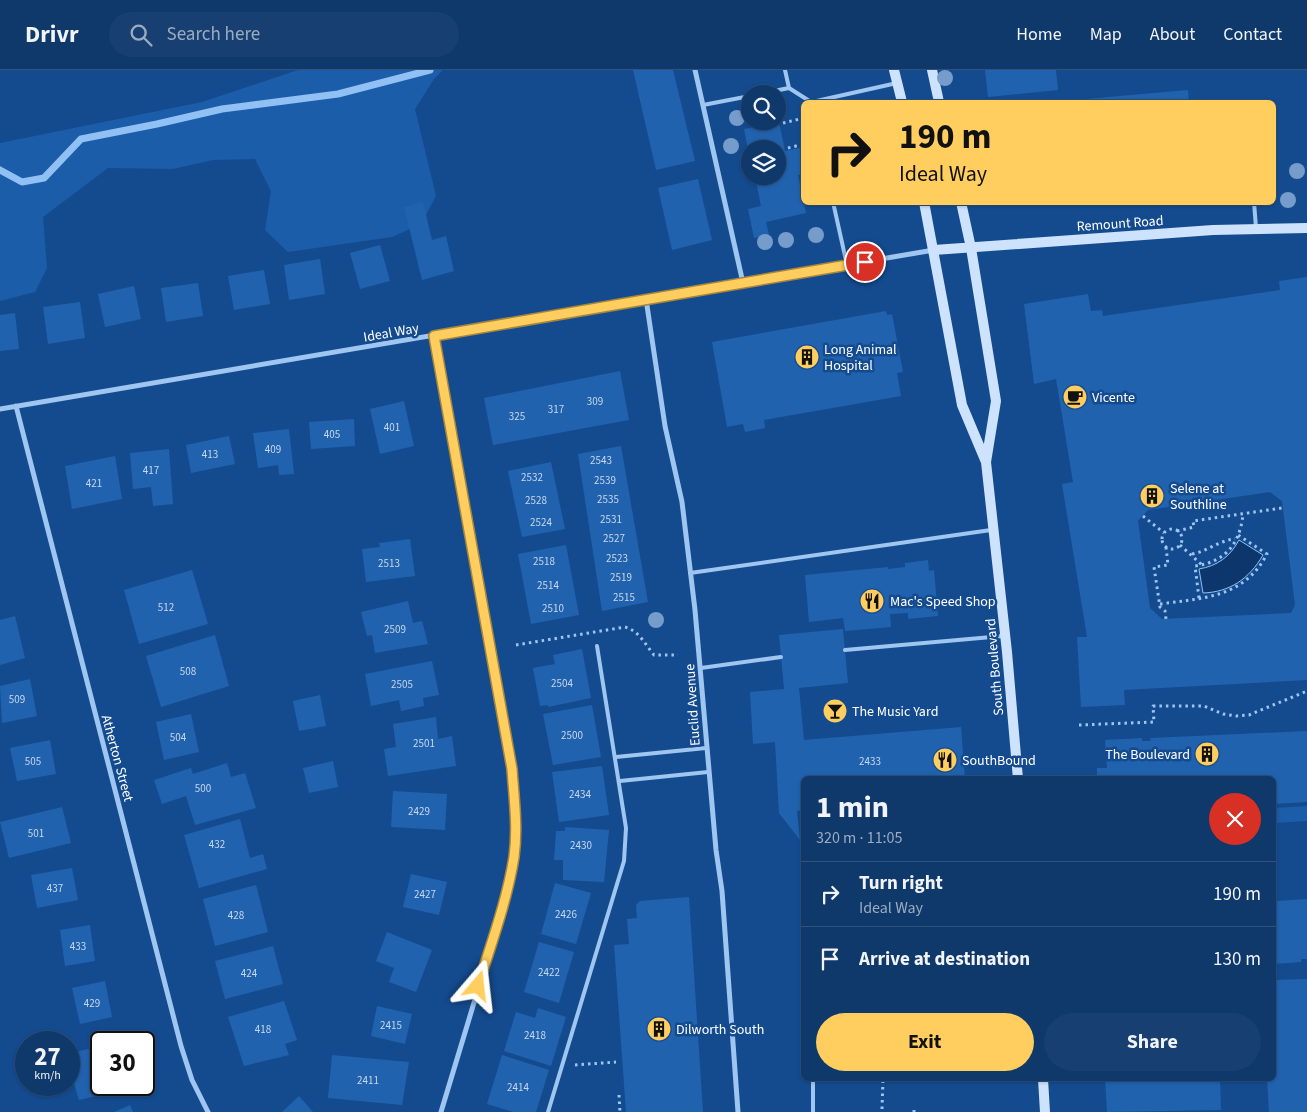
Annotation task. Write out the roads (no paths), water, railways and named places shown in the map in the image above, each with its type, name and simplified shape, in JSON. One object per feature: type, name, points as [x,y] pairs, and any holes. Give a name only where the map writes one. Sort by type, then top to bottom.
[{"type":"main road","points":[[894,70],[901,100]]},
{"type":"main road","points":[[932,70],[939,100]]},
{"type":"main road","name":"South Boulevard","points":[[925,205],[962,405],[986,462],[1006,636],[1018,776]]},
{"type":"main road","name":"South Boulevard","points":[[962,205],[971,248],[996,402],[986,462]]},
{"type":"main road","name":"Remount Road","points":[[934,250],[1256,228],[1307,228]]},
{"type":"main road","points":[[1043,1081],[1045,1112]]},
{"type":"street","points":[[695,70],[743,283]]},
{"type":"street","name":"Ideal Way","points":[[0,409],[934,250]]},
{"type":"street","name":"Euclid Avenue","points":[[646,299],[665,426],[682,502],[701,668],[708,772],[722,890],[738,1112]]},
{"type":"street","points":[[434,336],[512,769],[516,816],[514,857],[502,910],[441,1112]]},
{"type":"street","name":"Atherton Street","points":[[16,406],[181,1046],[192,1080],[208,1112]]},
{"type":"lane","points":[[785,70],[789,88]]},
{"type":"lane","points":[[820,100],[897,83]]},
{"type":"lane","points":[[786,89],[789,88],[808,100]]},
{"type":"lane","points":[[703,105],[741,98]]},
{"type":"lane","points":[[834,205],[847,265]]},
{"type":"lane","points":[[1254,205],[1256,228]]},
{"type":"lane","points":[[690,574],[994,530]]},
{"type":"lane","points":[[845,650],[1006,636]]},
{"type":"lane","points":[[548,1112],[624,861],[626,828],[597,646]]},
{"type":"lane","points":[[701,668],[781,657]]},
{"type":"lane","points":[[616,757],[706,748]]},
{"type":"lane","points":[[620,781],[708,772]]},
{"type":"lane","points":[[813,1081],[813,1112]]},
{"type":"waterway","points":[[0,170],[22,182],[44,178],[81,139],[222,109],[338,94],[430,70]]},
{"type":"place","name":"Long Animal Hospital","points":[[807,357]]},
{"type":"place","name":"Vicente","points":[[1075,397]]},
{"type":"place","name":"Selene at Southline","points":[[1152,496]]},
{"type":"place","name":"Mac's Speed Shop","points":[[872,601]]},
{"type":"place","name":"The Music Yard","points":[[835,711]]},
{"type":"place","name":"The Boulevard","points":[[1207,754]]},
{"type":"place","name":"SouthBound","points":[[945,760]]},
{"type":"place","name":"Dilworth South","points":[[659,1029]]}]
